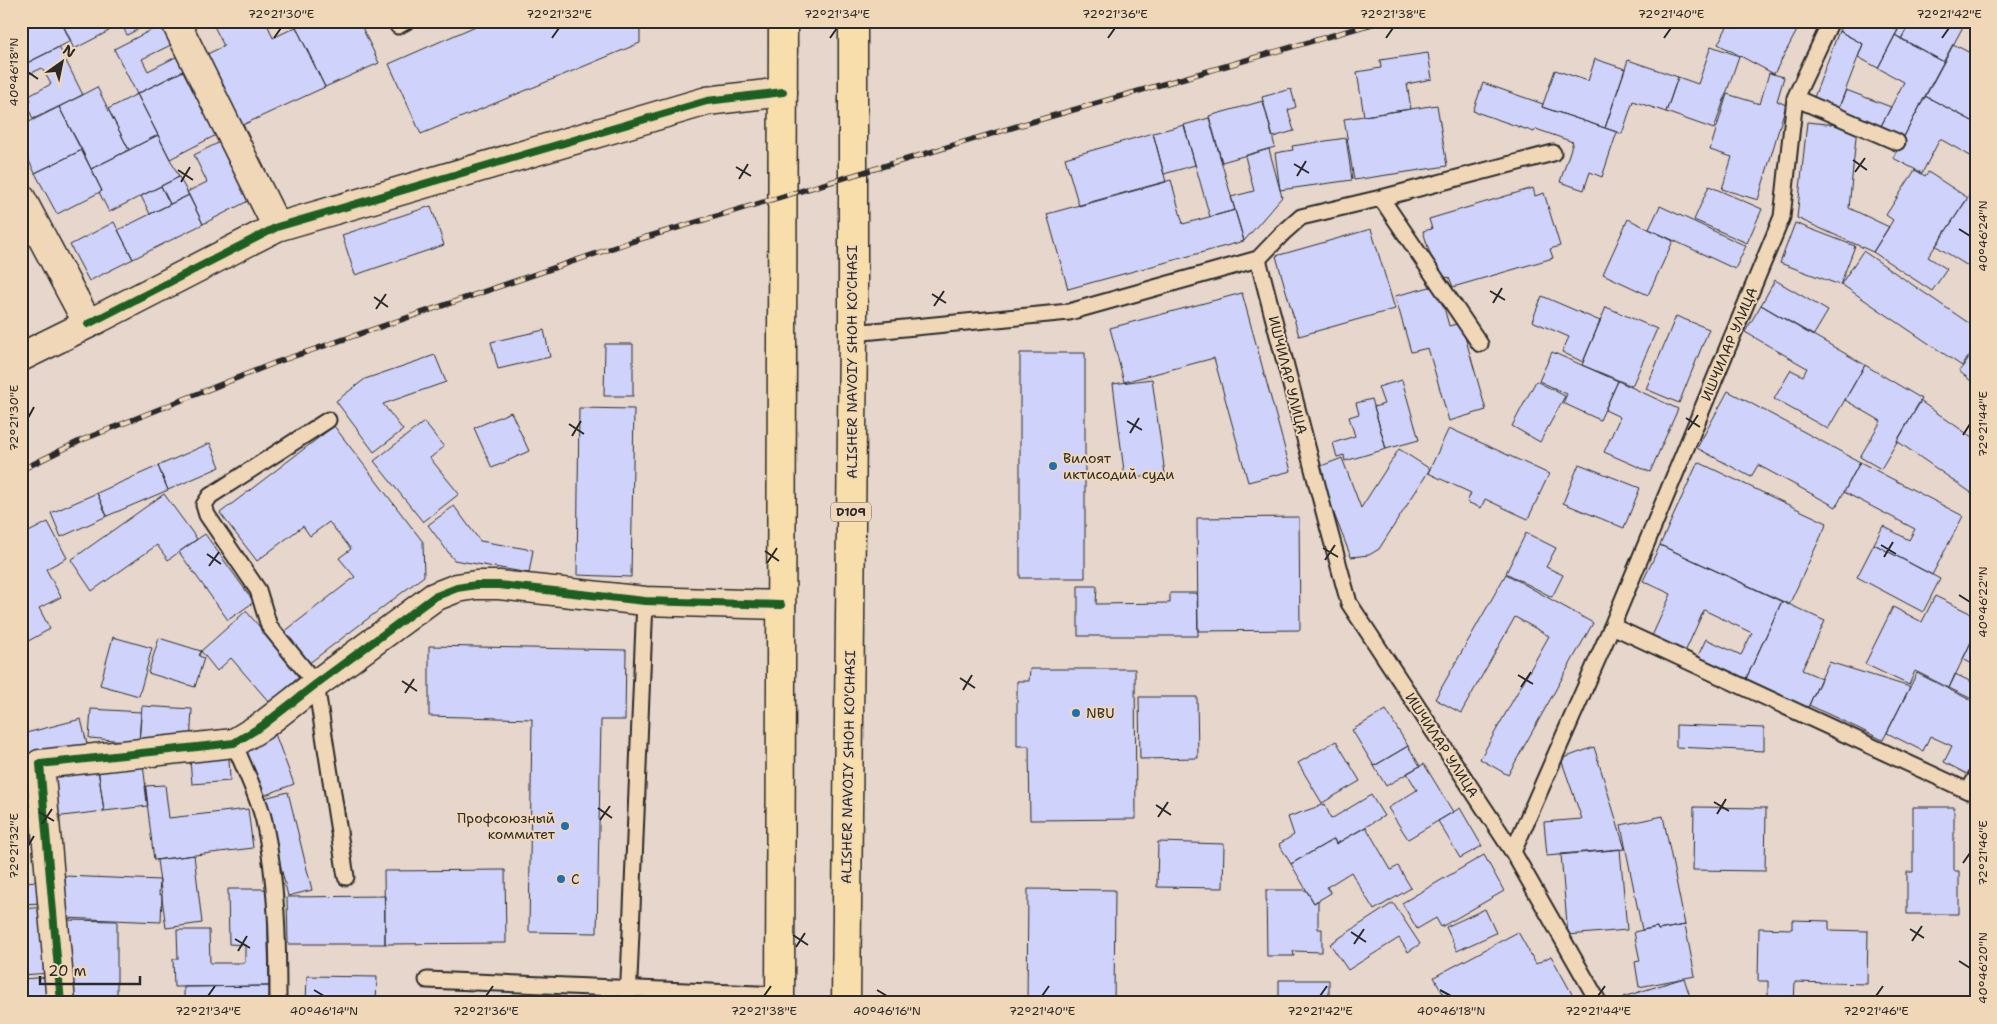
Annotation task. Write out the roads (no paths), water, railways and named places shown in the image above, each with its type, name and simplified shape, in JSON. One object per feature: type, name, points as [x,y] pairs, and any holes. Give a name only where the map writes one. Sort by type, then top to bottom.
[{"type":"main road","points":[[780,999],[783,21]]},
{"type":"main road","name":"ALISHER NAVOIY SHOH KO'CHASI","points":[[846,1003],[853,333],[854,21]]},
{"type":"street","points":[[175,21],[277,227]]},
{"type":"street","points":[[21,357],[277,227],[707,101],[783,92]]},
{"type":"street","points":[[21,198],[88,324]]},
{"type":"street","points":[[62,1003],[31,766],[234,743],[262,726],[434,597],[457,588],[476,585],[499,585],[645,601],[781,605]]},
{"type":"lane","name":"ИШЧИЛАР УЛИЦА","points":[[1513,852],[1612,626],[1782,217],[1795,98],[1831,21]]},
{"type":"lane","points":[[1795,98],[1897,142]]},
{"type":"lane","points":[[853,333],[1069,312],[1258,259],[1301,217],[1553,153]]},
{"type":"lane","points":[[1381,198],[1480,344]]},
{"type":"lane","name":"ИШЧИЛАР УЛИЦА","points":[[1258,259],[1349,603],[1513,852],[1599,1003]]},
{"type":"lane","points":[[328,420],[210,496],[204,505],[207,515],[258,590],[269,626],[316,684],[346,877]]},
{"type":"lane","points":[[628,996],[645,601]]},
{"type":"lane","points":[[1612,626],[1972,793],[1976,778]]},
{"type":"lane","points":[[234,743],[264,819],[274,883],[278,939],[278,1003]]},
{"type":"lane","points":[[427,980],[628,996],[780,999]]},
{"type":"railway","points":[[21,470],[82,440],[277,362],[630,242],[1021,125],[1382,21]]},
{"type":"place","name":"Вилоят иктисодий суди","points":[[1053,466]]},
{"type":"place","name":"NBU","points":[[1076,713]]},
{"type":"place","name":"Профсоюзный коммитет","points":[[565,826]]},
{"type":"place","name":"С","points":[[561,879]]}]
